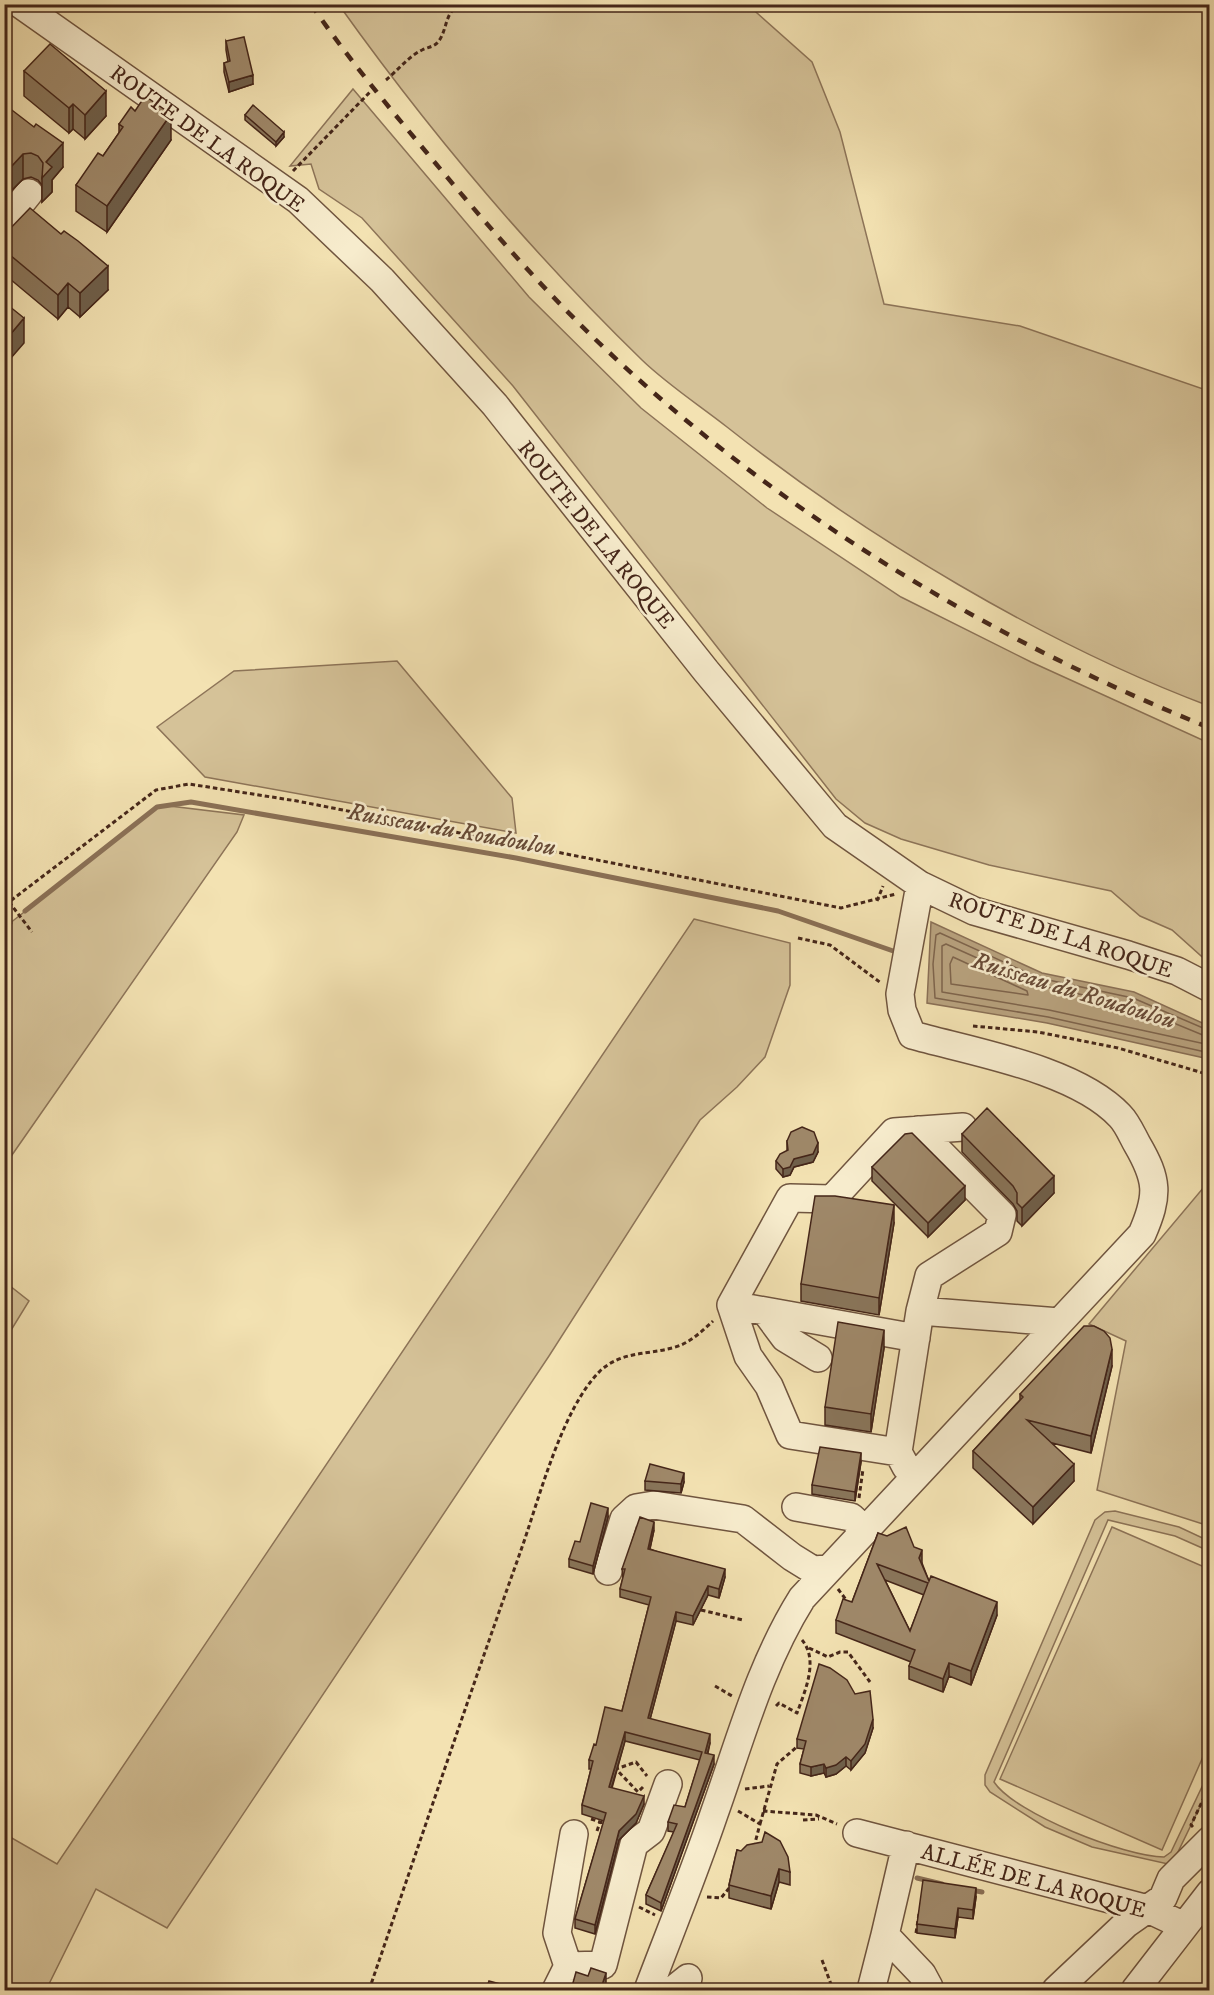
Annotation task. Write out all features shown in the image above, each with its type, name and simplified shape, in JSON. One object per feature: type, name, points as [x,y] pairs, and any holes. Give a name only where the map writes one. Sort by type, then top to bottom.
[{"type":"street","name":"ROUTE DE LA ROQUE","points":[[20,4],[279,185],[298,200],[382,280],[495,405],[706,671],[835,826],[920,885],[974,911],[1177,971],[1209,988]]},
{"type":"street","points":[[648,1990],[714,1815],[756,1691],[785,1625],[802,1598],[1142,1234],[1154,1206],[1152,1170],[1121,1116],[1084,1088],[1040,1071],[912,1035],[902,1010],[900,994],[920,885]]},
{"type":"street","points":[[898,1452],[790,1435],[769,1386],[748,1356],[731,1305],[790,1198],[832,1198],[894,1132],[963,1127]]},
{"type":"street","points":[[914,1479],[898,1452],[918,1324],[929,1276],[998,1232],[1002,1215],[918,1130]]},
{"type":"street","points":[[731,1305],[765,1311],[918,1324],[1059,1322]]},
{"type":"street","points":[[765,1311],[785,1338],[818,1358]]},
{"type":"street","points":[[608,1571],[624,1519],[636,1508],[654,1505],[743,1519],[792,1557],[813,1570],[828,1569]]},
{"type":"street","points":[[796,1507],[851,1517],[864,1529]]},
{"type":"street","points":[[568,1966],[603,1965],[634,1844],[651,1831],[668,1784]]},
{"type":"street","points":[[556,1990],[568,1966],[557,1933],[574,1834]]},
{"type":"street","points":[[1056,1990],[1126,1924],[1163,1898],[1172,1879],[1203,1835]]},
{"type":"street","name":"ALLÉE DE LA ROQUE","points":[[885,1935],[882,1839],[1148,1909],[1184,1926]]},
{"type":"street","points":[[1135,1990],[1209,1893]]},
{"type":"street","points":[[871,1990],[885,1935]]},
{"type":"street","points":[[885,1935],[922,1974],[929,1987],[926,1990]]},
{"type":"path","points":[[386,80],[420,50],[435,45],[440,40],[446,20],[457,6],[462,4]]},
{"type":"path","points":[[279,185],[370,92]]},
{"type":"path","points":[[32,932],[7,902],[156,790],[189,784],[297,801],[841,908],[877,901]]},
{"type":"path","points":[[798,938],[831,945],[886,987],[900,994]]},
{"type":"path","points":[[972,1026],[1038,1032],[1118,1048],[1209,1075]]},
{"type":"path","points":[[369,1990],[503,1600],[560,1440],[579,1397],[602,1370],[629,1353],[672,1348],[688,1343],[731,1305]]},
{"type":"path","points":[[858,1501],[865,1461]]},
{"type":"path","points":[[701,1610],[744,1620]]},
{"type":"path","points":[[785,1625],[808,1648],[828,1657],[840,1652],[848,1652],[870,1682]]},
{"type":"path","points":[[797,1713],[809,1680],[808,1648]]},
{"type":"path","points":[[809,1680],[816,1681]]},
{"type":"path","points":[[715,1686],[738,1700]]},
{"type":"path","points":[[755,1850],[759,1824],[777,1764],[795,1748],[801,1750],[802,1746],[807,1747]]},
{"type":"path","points":[[628,1789],[630,1783]]},
{"type":"path","points":[[1203,1835],[1191,1824],[1209,1785]]},
{"type":"path","points":[[749,1788],[769,1786]]},
{"type":"path","points":[[638,1792],[641,1797]]},
{"type":"path","points":[[763,1811],[816,1815],[819,1819]]},
{"type":"path","points":[[743,1814],[759,1824]]},
{"type":"path","points":[[803,1820],[819,1819],[832,1822]]},
{"type":"path","points":[[599,1824],[604,1823]]},
{"type":"path","points":[[746,1850],[755,1844]]},
{"type":"path","points":[[686,1888],[713,1899],[721,1898],[729,1888],[732,1878]]},
{"type":"path","points":[[915,1933],[920,1914]]},
{"type":"path","points":[[822,1960],[832,1987],[831,1990]]},
{"type":"shaded area","points":[[339,5],[748,5],[812,62],[840,132],[884,304],[1020,326],[1209,391],[1209,706],[1084,652],[958,584],[838,508],[662,378],[560,277],[521,233],[445,144]]},
{"type":"shaded area","points":[[353,89],[529,297],[641,408],[767,508],[901,597],[1031,662],[1209,743],[1209,963],[1172,930],[1140,916],[1111,891],[989,865],[901,839],[865,823],[836,799],[513,386],[362,218],[319,189],[311,164],[290,166]]},
{"type":"shaded area","points":[[397,661],[512,798],[516,833],[205,777],[157,727],[234,671]]},
{"type":"shaded area","points":[[161,805],[244,815],[237,832],[5,1165],[5,927]]},
{"type":"shaded area","points":[[694,919],[790,943],[790,985],[765,1057],[737,1087],[700,1120],[549,1356],[167,1928],[96,1889],[46,1990],[5,1990],[5,1834],[57,1864]]},
{"type":"shaded area","points":[[1209,1181],[1209,1526],[1097,1490],[1126,1341],[1089,1324]]},
{"type":"shaded area","points":[[5,1282],[29,1301],[5,1340]]},
{"type":"shaded area","points":[[1115,1511],[1179,1527],[1209,1541],[1209,1551],[1175,1536],[1108,1520],[994,1782],[1024,1807],[1073,1832],[1124,1850],[1164,1857],[1171,1852],[1209,1772],[1209,1788],[1175,1858],[1168,1864],[1092,1847],[1045,1827],[990,1792],[985,1785],[985,1775],[1095,1520],[1105,1512]]},
{"type":"shaded area","points":[[1112,1527],[1209,1569],[1209,1743],[1162,1850],[1000,1779]]},
{"type":"water","points":[[931,922],[1042,973],[1134,992],[1209,1026],[1209,1059],[1047,1023],[927,1003]]},
{"type":"building","points":[[244,37],[253,75],[229,82],[224,63],[230,61],[226,41]]},
{"type":"building","points":[[50,44],[106,91],[85,115],[73,104],[69,108],[24,71]]},
{"type":"building","points":[[145,96],[171,114],[107,206],[76,185],[98,153],[103,156],[123,127],[119,124],[131,107],[135,111]]},
{"type":"building","points":[[4,104],[34,127],[36,124],[63,143],[46,162],[52,167],[42,178],[43,163],[38,156],[31,153],[23,154],[9,169],[4,165]]},
{"type":"building","points":[[253,105],[284,132],[276,142],[245,115]]},
{"type":"building","points":[[30,208],[61,234],[64,231],[108,266],[80,293],[68,283],[58,295],[4,250],[4,244],[8,239],[4,235]]},
{"type":"building","points":[[4,302],[24,318],[4,342]]},
{"type":"building","points":[[987,1108],[1054,1176],[1022,1208],[1017,1203],[1017,1193],[1013,1186],[962,1134]]},
{"type":"building","points":[[802,1127],[814,1132],[818,1143],[813,1154],[794,1159],[790,1167],[783,1169],[776,1161],[780,1154],[788,1150],[787,1141],[791,1132]]},
{"type":"building","points":[[912,1133],[965,1186],[928,1223],[872,1167],[905,1134]]},
{"type":"building","points":[[815,1196],[835,1196],[894,1205],[879,1298],[801,1284]]},
{"type":"building","points":[[838,1322],[884,1330],[871,1414],[825,1407]]},
{"type":"building","points":[[1084,1326],[1094,1326],[1104,1331],[1110,1338],[1112,1349],[1091,1436],[1027,1420],[1074,1464],[1033,1507],[973,1451],[1023,1397],[1020,1394]]},
{"type":"building","points":[[820,1447],[861,1453],[855,1492],[812,1485]]},
{"type":"building","points":[[650,1464],[684,1473],[681,1484],[645,1481]]},
{"type":"building","points":[[591,1503],[608,1508],[593,1566],[569,1559],[575,1541],[580,1542]]},
{"type":"building","points":[[640,1517],[654,1522],[648,1549],[725,1569],[719,1589],[708,1586],[693,1616],[676,1612],[648,1718],[710,1734],[705,1753],[714,1755],[661,1903],[646,1895],[677,1824],[668,1822],[674,1805],[685,1807],[702,1752],[625,1732],[609,1787],[644,1796],[636,1814],[619,1831],[595,1925],[575,1919],[606,1813],[582,1805],[593,1761],[589,1760],[594,1744],[596,1745],[605,1707],[622,1711],[651,1597],[620,1589],[625,1569],[622,1569]]},
{"type":"building","points":[[906,1527],[914,1547],[922,1550],[919,1558],[929,1581],[931,1576],[997,1602],[971,1671],[949,1663],[943,1679],[909,1666],[915,1650],[836,1620],[843,1599],[852,1602],[878,1533],[887,1536]],"holes":[[[877,1564],[928,1583],[910,1631]]]},
{"type":"building","points":[[819,1664],[830,1668],[847,1680],[855,1694],[870,1691],[873,1719],[865,1744],[851,1761],[846,1757],[836,1765],[826,1768],[824,1764],[811,1767],[800,1764],[806,1741],[797,1739]]},
{"type":"building","points":[[765,1832],[780,1841],[788,1857],[790,1872],[779,1869],[771,1896],[729,1885],[737,1850],[741,1851],[747,1845],[762,1842]]},
{"type":"building","points":[[923,1880],[976,1888],[973,1910],[958,1908],[955,1929],[917,1924]]},
{"type":"building","points":[[591,1968],[606,1973],[602,1985],[606,1987],[605,1990],[571,1990],[576,1972],[588,1976]]},
{"type":"building","points":[[489,1981],[516,1988],[515,1990],[486,1990]]},
{"type":"waterway","name":"Ruisseau du Roudoulou","points":[[25,911],[157,807],[191,802],[516,858],[778,911],[899,953]]},
{"type":"waterway","name":"Ruisseau du Roudoulou","points":[[4,929],[10,923]]},
{"type":"waterway","points":[[917,1878],[942,1884]]},
{"type":"waterway","points":[[971,1890],[982,1892]]},
{"type":"railway","points":[[311,4],[382,98],[467,201],[530,272],[596,340],[663,401],[734,459],[808,513],[963,610],[1044,653],[1210,728]]}]
